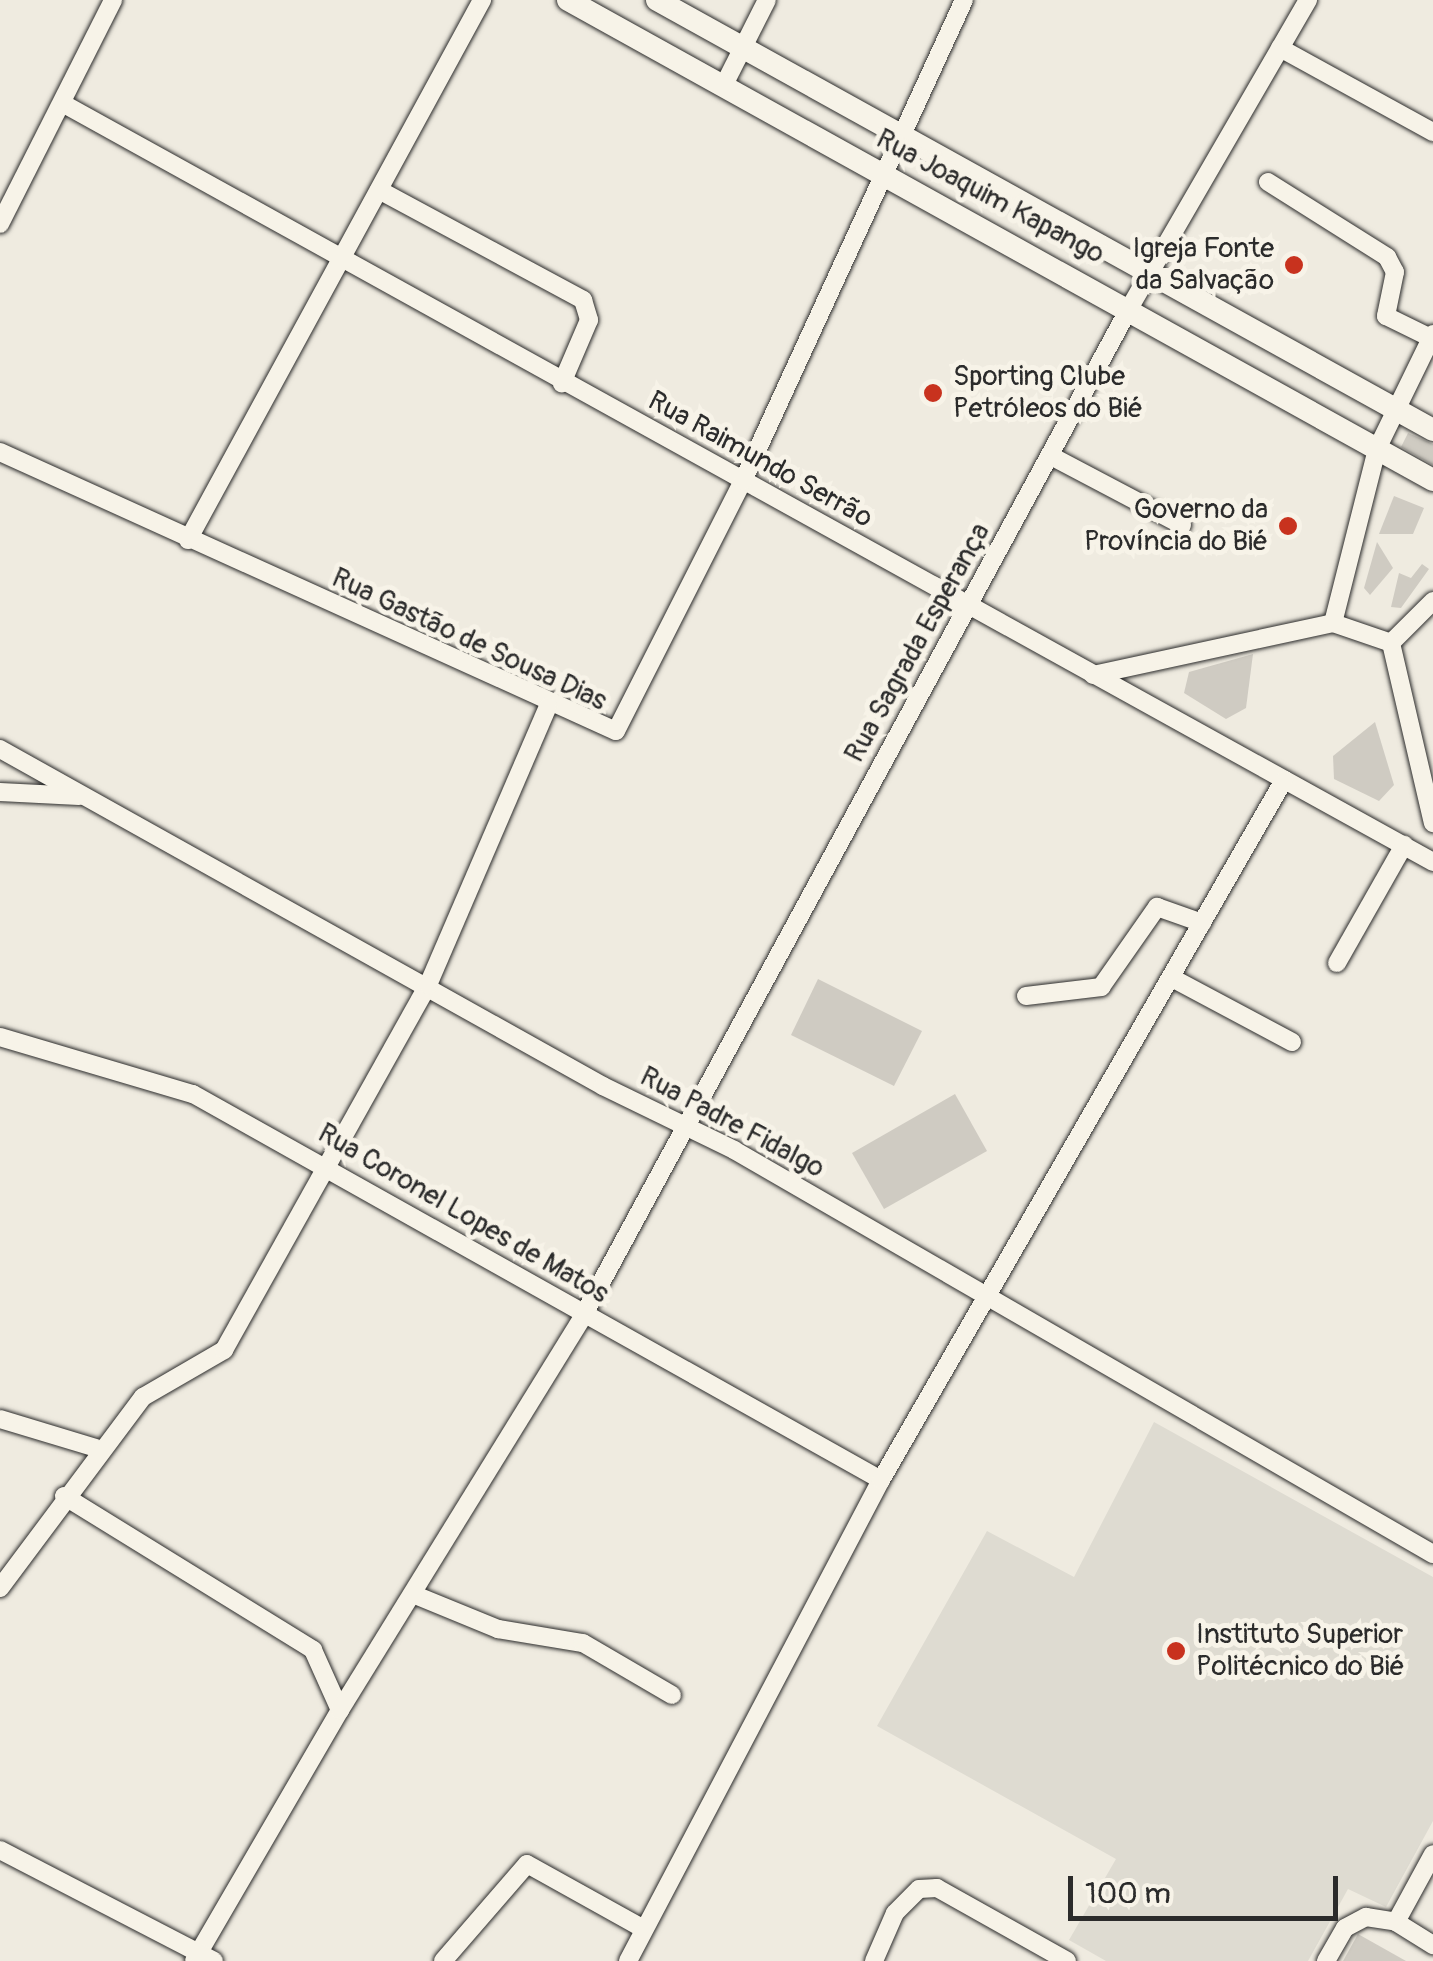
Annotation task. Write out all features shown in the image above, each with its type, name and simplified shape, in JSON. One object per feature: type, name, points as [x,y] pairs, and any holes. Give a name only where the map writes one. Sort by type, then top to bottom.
[{"type":"main road","name":"Rua Joaquim Kapango","points":[[568,0],[1130,307],[1433,480]]},
{"type":"main road","name":"Rua Joaquim Kapango","points":[[658,0],[1433,430]]},
{"type":"main road","points":[[981,227],[1003,193]]},
{"type":"main road","points":[[1027,252],[1048,218]]},
{"type":"street","points":[[0,224],[113,0]]},
{"type":"street","points":[[188,540],[482,0]]},
{"type":"street","points":[[724,85],[767,0]]},
{"type":"street","name":"Rua Gastão de Sousa Dias","points":[[0,452],[609,734],[624,724],[743,481],[964,0]]},
{"type":"street","name":"Rua Sagrada Esperança","points":[[202,1958],[340,1710],[582,1316],[680,1125],[968,608],[1130,307],[1308,0]]},
{"type":"street","points":[[1280,48],[1433,132]]},
{"type":"street","name":"Rua Raimundo Serrão","points":[[62,103],[339,262],[1433,862]]},
{"type":"street","points":[[1268,182],[1387,256],[1394,272],[1386,316],[1432,336],[1393,408],[1377,449],[1333,623]]},
{"type":"street","points":[[378,190],[583,300],[590,320],[562,383]]},
{"type":"street","points":[[1051,456],[1182,525]]},
{"type":"street","points":[[1391,643],[1433,600]]},
{"type":"street","points":[[1093,675],[1333,623],[1391,643]]},
{"type":"street","points":[[1391,643],[1433,824]]},
{"type":"street","points":[[0,1588],[96,1448],[143,1398],[224,1350],[428,985],[548,708]]},
{"type":"street","name":"Rua Padre Fidalgo","points":[[0,750],[680,1125],[1433,1554]]},
{"type":"street","points":[[628,1961],[882,1480],[992,1302],[1284,780]]},
{"type":"street","points":[[0,792],[86,796]]},
{"type":"street","points":[[1337,963],[1404,846]]},
{"type":"street","points":[[1026,996],[1102,987],[1157,907],[1202,923]]},
{"type":"street","points":[[1172,978],[1292,1042]]},
{"type":"street","name":"Rua Coronel Lopes de Matos","points":[[0,1037],[193,1094],[328,1166],[582,1316],[882,1480]]},
{"type":"street","points":[[0,1419],[96,1448]]},
{"type":"street","points":[[64,1496],[313,1650],[340,1710]]},
{"type":"street","points":[[414,1595],[498,1629],[583,1643],[672,1695]]},
{"type":"street","points":[[0,1850],[202,1958]]},
{"type":"street","points":[[1396,1922],[1433,1854]]},
{"type":"street","points":[[443,1961],[527,1864],[644,1930]]},
{"type":"street","points":[[874,1961],[895,1913],[919,1889],[936,1888],[1067,1961]]},
{"type":"street","points":[[1326,1961],[1345,1928],[1366,1917],[1396,1922],[1433,1945]]},
{"type":"shaded area","points":[[1408,433],[1433,444],[1433,465],[1401,447]]},
{"type":"shaded area","points":[[1394,496],[1424,508],[1413,534],[1379,534]]},
{"type":"shaded area","points":[[1377,542],[1393,568],[1370,595],[1364,588]]},
{"type":"shaded area","points":[[1422,564],[1429,569],[1401,608],[1391,607],[1399,573],[1411,578]]},
{"type":"shaded area","points":[[1253,654],[1246,708],[1226,719],[1184,693],[1189,672]]},
{"type":"shaded area","points":[[1375,722],[1394,785],[1379,801],[1334,779],[1333,756]]},
{"type":"shaded area","points":[[818,979],[922,1031],[894,1086],[791,1035]]},
{"type":"shaded area","points":[[955,1094],[987,1151],[884,1209],[852,1153]]},
{"type":"shaded area","name":"Instituto Superior Politécnico do Bié","points":[[1154,1422],[1433,1577],[1433,1821],[1386,1907],[1348,1889],[1308,1961],[1106,1961],[1069,1940],[1116,1859],[877,1726],[987,1531],[1074,1577]]},
{"type":"shaded area","points":[[1358,1934],[1406,1961],[1343,1961]]},
{"type":"place","name":"Igreja Fonte da Salvação","points":[[1294,265]]},
{"type":"place","name":"Sporting Clube Petróleos do Bié","points":[[933,393]]},
{"type":"place","name":"Governo da Província do Bié","points":[[1288,526]]},
{"type":"place","name":"Instituto Superior Politécnico do Bié","points":[[1176,1651]]}]
